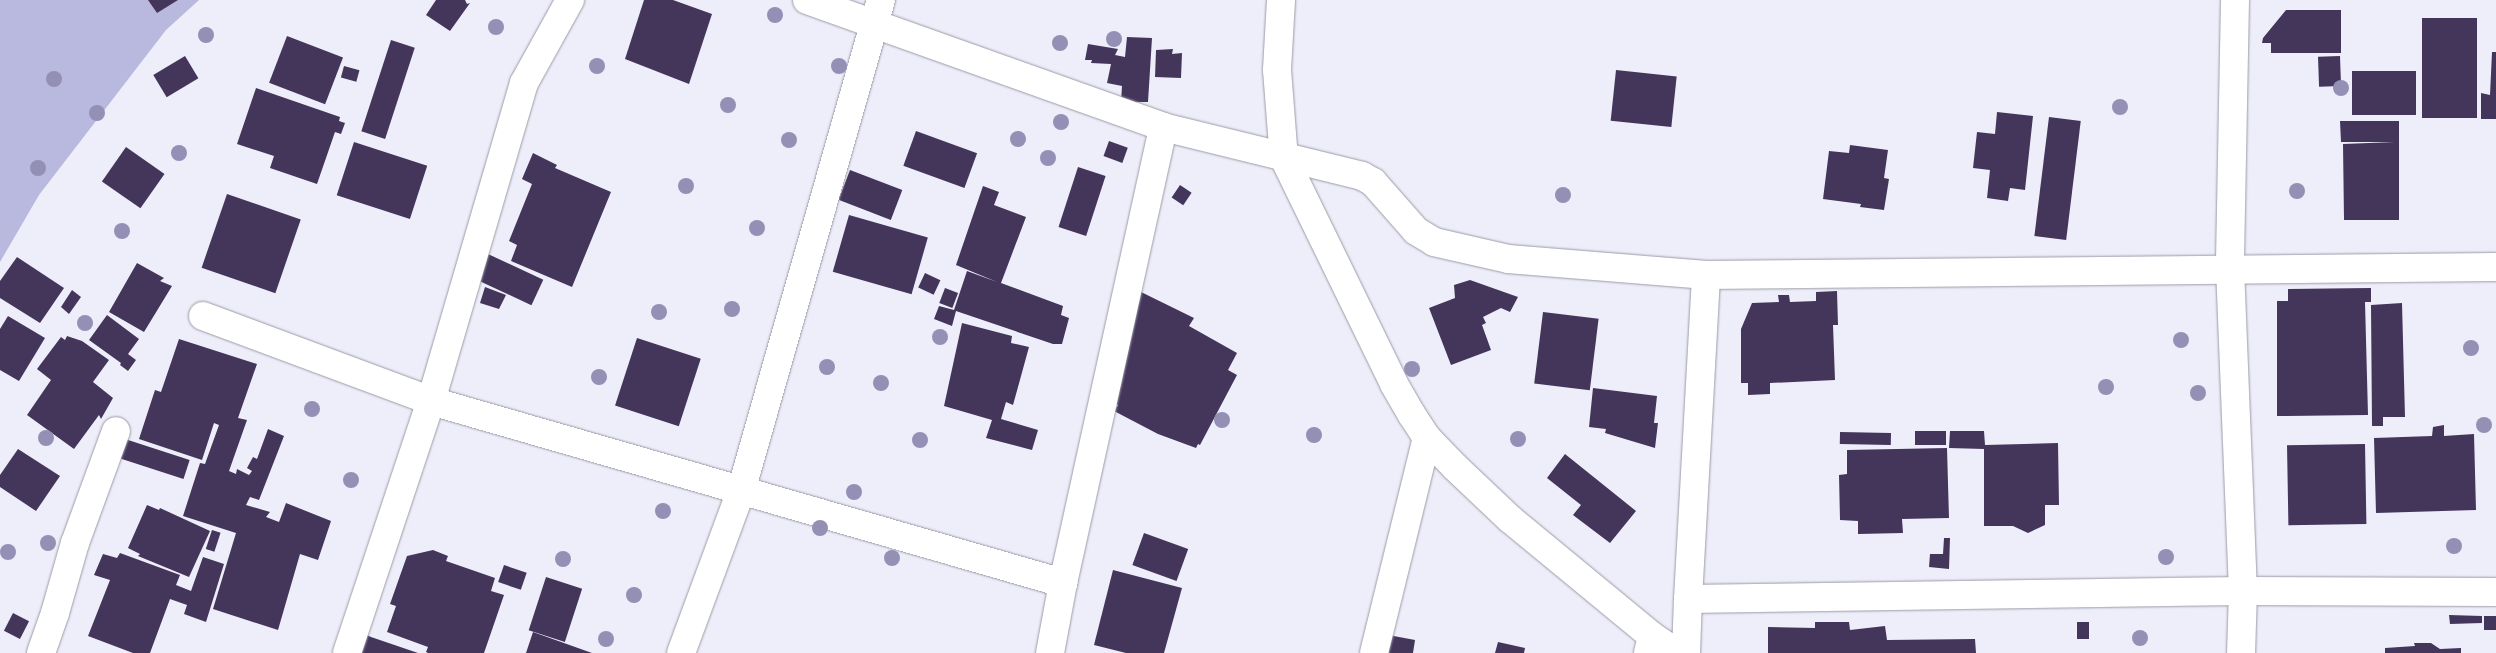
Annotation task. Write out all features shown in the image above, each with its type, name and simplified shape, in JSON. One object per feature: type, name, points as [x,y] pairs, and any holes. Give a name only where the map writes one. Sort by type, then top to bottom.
[{"type":"street","points":[[347,653],[431,401],[524,82],[570,0]]},
{"type":"street","points":[[807,0],[877,12],[1163,127],[1362,176],[1373,182],[1416,231],[1434,242],[1508,259],[1706,275],[2230,268],[2496,267]]},
{"type":"street","points":[[1281,0],[1277,70],[1284,158],[1394,384],[1427,438],[1510,520],[1650,644],[1677,653]]},
{"type":"street","points":[[2235,0],[2230,268],[2242,591],[2241,653]]},
{"type":"street","points":[[681,653],[741,491],[877,12]]},
{"type":"street","points":[[1050,653],[1063,583],[1163,127]]},
{"type":"street","points":[[1686,653],[1706,275]]},
{"type":"street","points":[[203,316],[431,401],[1063,583]]},
{"type":"street","points":[[41,653],[55,613],[75,543],[116,431]]},
{"type":"street","points":[[1374,653],[1427,438]]},
{"type":"street","points":[[1688,599],[2242,591],[2496,592]]},
{"type":"shaded area","points":[[0,0],[199,0],[166,30],[39,195],[0,262]]},
{"type":"building","points":[[148,0],[178,0],[157,13]]},
{"type":"building","points":[[436,0],[465,0],[467,4],[470,3],[450,31],[426,15]]},
{"type":"building","points":[[644,0],[673,0],[712,14],[689,84],[625,59]]},
{"type":"building","points":[[2286,10],[2341,10],[2341,53],[2271,53],[2271,43],[2262,43],[2263,38]]},
{"type":"building","points":[[2422,18],[2477,18],[2477,118],[2422,118]]},
{"type":"building","points":[[287,36],[343,58],[325,104],[269,83]]},
{"type":"building","points":[[1127,37],[1152,38],[1148,102],[1121,102],[1122,86],[1107,83],[1111,64],[1091,63],[1092,60],[1085,60],[1088,44],[1118,49],[1115,55],[1125,57]]},
{"type":"building","points":[[391,40],[415,48],[385,139],[361,131]]},
{"type":"building","points":[[1173,49],[1172,54],[1182,53],[1181,78],[1155,77],[1156,50]]},
{"type":"building","points":[[2492,52],[2496,52],[2496,119],[2481,119],[2481,93],[2490,95]]},
{"type":"building","points":[[185,56],[198,78],[167,97],[153,75]]},
{"type":"building","points":[[2340,56],[2341,86],[2319,87],[2318,57]]},
{"type":"building","points":[[344,66],[359,70],[356,82],[341,78]]},
{"type":"building","points":[[1616,70],[1677,76],[1671,127],[1611,121]]},
{"type":"building","points":[[2352,71],[2416,71],[2416,115],[2352,115]]},
{"type":"building","points":[[256,88],[340,117],[339,121],[345,123],[341,134],[335,132],[317,184],[270,168],[274,156],[237,144]]},
{"type":"building","points":[[1997,112],[2033,116],[2025,190],[2010,188],[2008,201],[1987,198],[1990,170],[1973,168],[1977,132],[1995,134]]},
{"type":"building","points":[[2049,117],[2081,121],[2066,240],[2034,236]]},
{"type":"building","points":[[2340,121],[2399,121],[2399,220],[2344,220],[2343,144],[2395,142],[2341,142]]},
{"type":"building","points":[[916,131],[977,153],[964,188],[903,166]]},
{"type":"building","points":[[1109,141],[1128,148],[1122,163],[1104,156]]},
{"type":"building","points":[[354,142],[427,166],[410,219],[337,195]]},
{"type":"building","points":[[1850,145],[1888,150],[1884,178],[1889,179],[1884,210],[1860,207],[1861,204],[1823,199],[1829,151],[1849,153]]},
{"type":"building","points":[[126,147],[165,174],[140,208],[102,181]]},
{"type":"building","points":[[533,153],[557,165],[555,168],[611,192],[572,287],[511,261],[517,245],[509,241],[532,184],[522,179]]},
{"type":"building","points":[[1078,167],[1106,176],[1086,236],[1059,227]]},
{"type":"building","points":[[850,170],[902,190],[891,220],[839,200]]},
{"type":"building","points":[[1180,185],[1192,193],[1183,205],[1172,197]]},
{"type":"building","points":[[983,186],[999,192],[994,205],[1026,217],[1001,283],[1063,306],[1061,315],[1069,318],[1062,344],[1053,344],[956,311],[952,326],[934,319],[939,306],[954,310],[967,271],[997,282],[956,265]]},
{"type":"building","points":[[227,194],[301,219],[275,293],[202,268]]},
{"type":"building","points":[[849,215],[928,238],[912,294],[833,272]]},
{"type":"building","points":[[488,254],[543,280],[531,305],[476,279]]},
{"type":"building","points":[[17,257],[64,288],[40,323],[0,298],[0,281]]},
{"type":"building","points":[[137,263],[164,278],[160,281],[172,286],[144,332],[109,312]]},
{"type":"building","points":[[925,273],[940,280],[934,295],[918,288]]},
{"type":"building","points":[[1470,280],[1518,297],[1510,312],[1501,308],[1483,317],[1486,323],[1482,325],[1491,350],[1451,365],[1429,308],[1455,298],[1454,285]]},
{"type":"building","points":[[485,287],[506,295],[499,309],[480,303]]},
{"type":"building","points":[[945,288],[958,293],[952,308],[939,303]]},
{"type":"building","points":[[2371,288],[2371,302],[2365,302],[2368,415],[2277,416],[2277,301],[2288,301],[2288,289]]},
{"type":"building","points":[[72,290],[81,297],[69,314],[61,307]]},
{"type":"building","points":[[1139,291],[1194,318],[1189,326],[1237,353],[1228,370],[1237,375],[1200,445],[1198,444],[1196,448],[1158,434],[1114,411],[1118,405],[1113,403]]},
{"type":"building","points":[[1837,291],[1838,325],[1833,325],[1835,380],[1770,383],[1770,394],[1748,395],[1748,383],[1741,383],[1741,329],[1752,303],[1779,302],[1778,295],[1789,295],[1790,302],[1816,301],[1816,292]]},
{"type":"building","points":[[2402,303],[2405,417],[2383,417],[2383,426],[2372,426],[2371,305]]},
{"type":"building","points":[[1543,312],[1599,319],[1590,390],[1534,383]]},
{"type":"building","points":[[107,315],[139,339],[128,354],[136,360],[128,371],[120,365],[121,363],[89,340]]},
{"type":"building","points":[[8,316],[45,338],[19,381],[0,370],[0,329]]},
{"type":"building","points":[[962,323],[1012,336],[1011,343],[1029,347],[1013,405],[1006,402],[1001,419],[1038,430],[1032,450],[986,438],[992,420],[944,406]]},
{"type":"building","points":[[67,336],[82,341],[109,360],[93,382],[113,398],[101,419],[99,415],[74,449],[27,415],[51,380],[37,369],[61,337],[65,340]]},
{"type":"building","points":[[637,338],[701,359],[679,426],[615,406]]},
{"type":"building","points":[[179,339],[257,364],[238,418],[247,420],[229,471],[236,474],[237,469],[249,475],[252,471],[247,468],[253,457],[257,459],[268,429],[284,436],[259,500],[250,497],[246,505],[270,512],[266,517],[279,522],[286,503],[331,521],[318,560],[300,554],[278,630],[213,609],[236,533],[183,516],[200,463],[205,464],[219,425],[214,423],[202,460],[139,439],[155,390],[161,392]]},
{"type":"building","points":[[1593,388],[1657,396],[1654,423],[1658,423],[1655,448],[1605,433],[1606,429],[1589,427]]},
{"type":"building","points":[[2444,425],[2444,436],[2474,434],[2476,510],[2376,513],[2374,438],[2432,436],[2433,427]]},
{"type":"building","points":[[1915,431],[1946,431],[1946,445],[1915,445]]},
{"type":"building","points":[[1950,431],[1984,431],[1985,445],[2058,443],[2059,505],[2045,505],[2045,525],[2028,533],[2013,526],[1984,526],[1984,449],[1949,448]]},
{"type":"building","points":[[1840,432],[1891,433],[1891,445],[1840,444]]},
{"type":"building","points":[[125,439],[190,460],[183,479],[119,458]]},
{"type":"building","points":[[2365,444],[2366,524],[2288,525],[2287,445]]},
{"type":"building","points":[[1947,448],[1949,518],[1902,519],[1903,533],[1858,534],[1858,521],[1840,520],[1839,475],[1847,474],[1847,450]]},
{"type":"building","points":[[18,449],[60,476],[36,511],[0,487],[0,475]]},
{"type":"building","points":[[1565,454],[1636,511],[1610,543],[1573,515],[1581,505],[1547,478]]},
{"type":"building","points":[[147,505],[159,510],[160,508],[210,531],[189,577],[138,556],[140,554],[128,548]]},
{"type":"building","points":[[212,530],[221,533],[214,552],[206,549]]},
{"type":"building","points":[[1144,533],[1188,549],[1177,581],[1132,565]]},
{"type":"building","points":[[1944,538],[1950,538],[1949,569],[1929,567],[1930,554],[1943,554]]},
{"type":"building","points":[[433,550],[448,556],[446,561],[495,578],[491,591],[504,595],[484,653],[428,653],[426,652],[428,647],[387,632],[396,606],[390,604],[407,556]]},
{"type":"building","points":[[120,553],[180,575],[176,585],[191,591],[203,557],[224,564],[206,622],[184,614],[187,605],[170,599],[150,653],[133,653],[88,636],[110,580],[94,575],[103,554],[117,558]]},
{"type":"building","points":[[504,565],[527,573],[521,590],[498,582]]},
{"type":"building","points":[[1113,570],[1182,588],[1164,653],[1126,653],[1094,645]]},
{"type":"building","points":[[546,577],[582,589],[565,642],[529,630]]},
{"type":"building","points":[[13,613],[29,621],[20,639],[4,631]]},
{"type":"building","points":[[2449,615],[2482,616],[2482,623],[2450,624]]},
{"type":"building","points":[[2484,616],[2496,616],[2496,630],[2484,630]]},
{"type":"building","points":[[1815,622],[1849,622],[1850,630],[1885,626],[1887,640],[1975,639],[1976,653],[1768,653],[1768,627],[1815,628]]},
{"type":"building","points":[[2077,622],[2089,622],[2089,639],[2077,639]]},
{"type":"building","points":[[361,632],[371,637],[418,653],[354,653]]},
{"type":"building","points":[[533,632],[592,653],[526,653]]},
{"type":"building","points":[[1383,634],[1415,640],[1413,653],[1380,653]]},
{"type":"building","points":[[1498,642],[1525,648],[1524,653],[1495,653]]},
{"type":"building","points":[[2414,643],[2431,643],[2440,649],[2461,648],[2461,653],[2385,653],[2385,648],[2415,646]]}]
